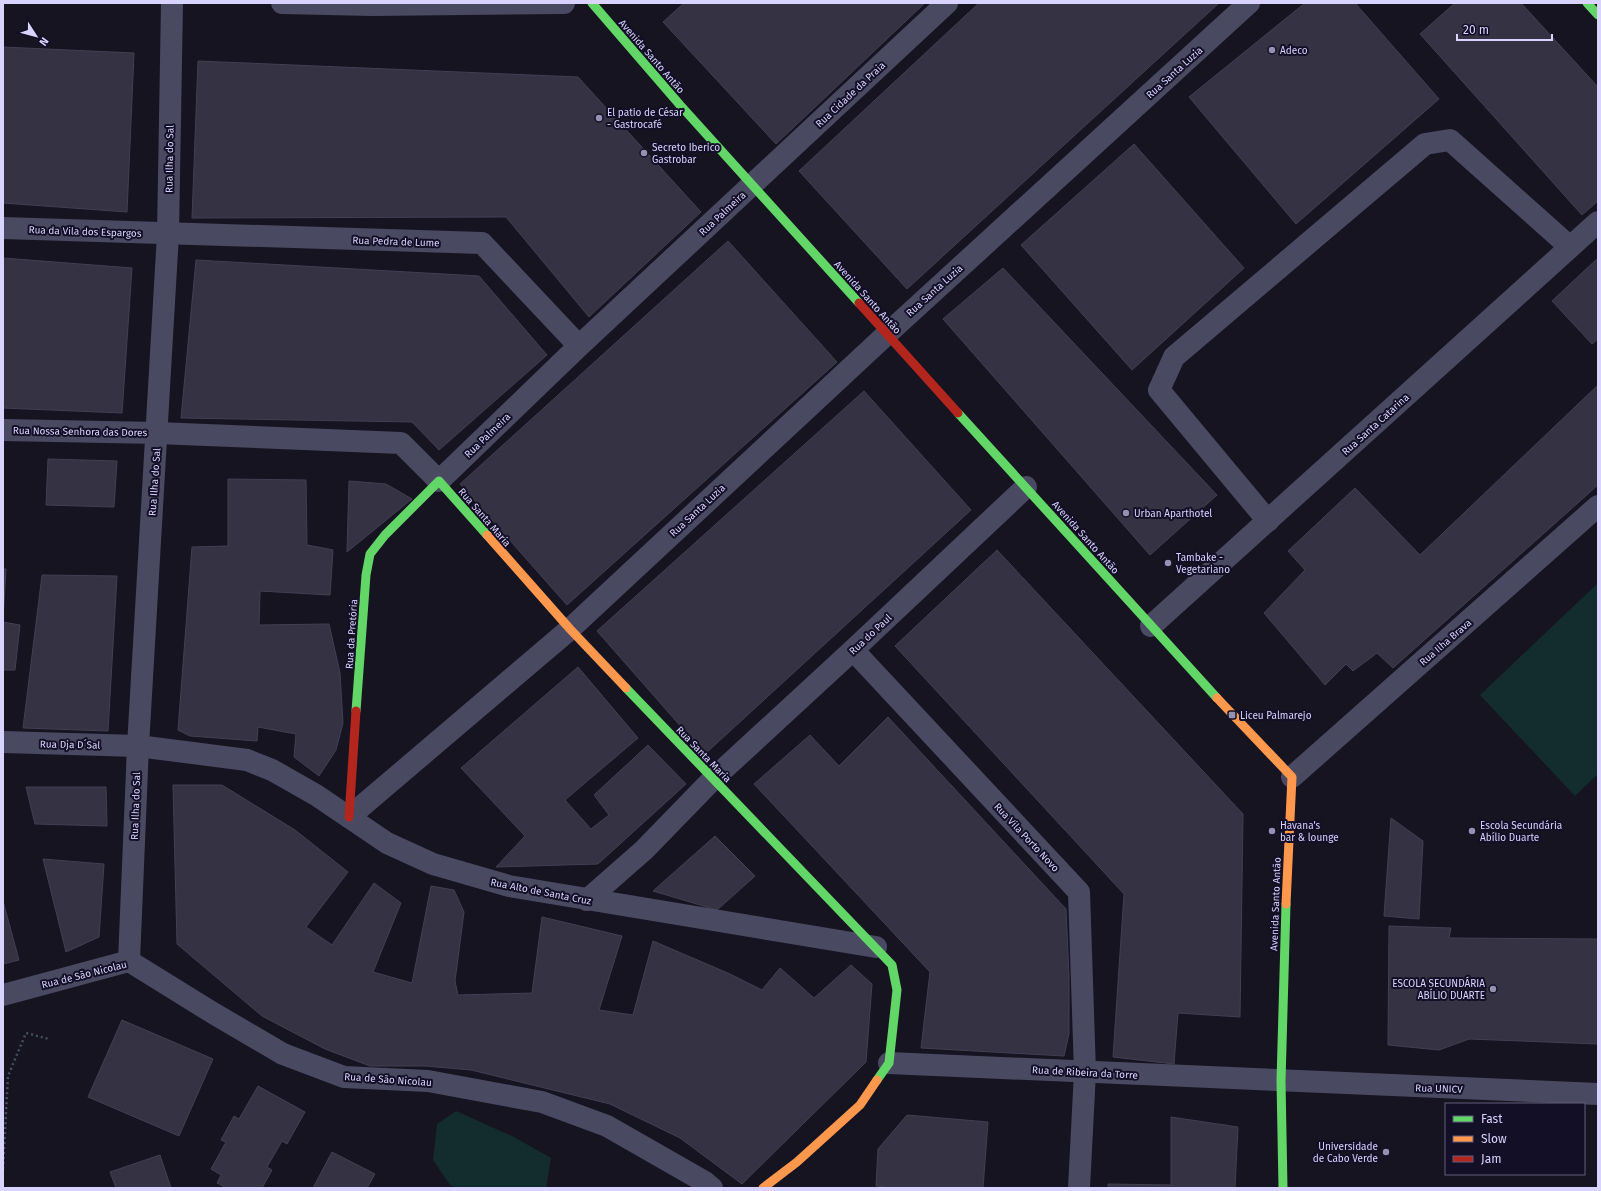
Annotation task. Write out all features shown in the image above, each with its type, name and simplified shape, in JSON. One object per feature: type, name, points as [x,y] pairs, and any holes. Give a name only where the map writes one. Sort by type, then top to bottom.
[{"type":"street","name":"Rua Ilha do Sal","points":[[129,961],[138,746],[168,234],[172,3]]},
{"type":"street","points":[[282,3],[372,5],[564,3]]},
{"type":"street","name":"Avenida Santo Antão","points":[[592,3],[680,105],[752,185],[1232,715],[1292,777],[1280,1080],[1283,1188]]},
{"type":"street","name":"Rua Cidade da Praia","points":[[752,185],[947,3]]},
{"type":"street","name":"Rua Santa Luzia","points":[[349,816],[570,629],[887,334],[1249,3]]},
{"type":"street","points":[[1587,3],[1598,15]]},
{"type":"street","points":[[1268,521],[1159,390],[1174,357],[1426,144],[1450,140],[1570,247]]},
{"type":"street","name":"Rua Palmeira","points":[[439,481],[579,346],[752,185]]},
{"type":"street","name":"Rua Santa Catarina","points":[[1151,626],[1598,222]]},
{"type":"street","name":"Rua da Vila dos Espargos","points":[[3,228],[168,234]]},
{"type":"street","name":"Rua Pedra de Lume","points":[[168,234],[482,243],[579,346]]},
{"type":"street","name":"Rua Nossa Senhora das Dores","points":[[3,430],[157,433]]},
{"type":"street","points":[[157,433],[401,443],[439,481]]},
{"type":"street","name":"Rua Santa Maria","points":[[439,481],[570,629],[876,947],[892,966],[897,990],[889,1063]]},
{"type":"street","name":"Rua da Pretória","points":[[349,816],[366,575],[370,554],[385,535],[439,481]]},
{"type":"street","name":"Rua do Paul","points":[[587,900],[644,850],[713,779],[1026,487]]},
{"type":"street","name":"Rua Ilha Brava","points":[[1292,777],[1598,506]]},
{"type":"street","name":"Rua Vila Porto Novo","points":[[853,650],[1079,892],[1085,1072],[1079,1188]]},
{"type":"street","name":"Rua Dja D´Sal","points":[[3,742],[138,746]]},
{"type":"street","name":"Rua Alto de Santa Cruz","points":[[138,746],[247,760],[272,770],[349,816],[387,843],[433,864],[509,886],[876,947]]},
{"type":"street","name":"Rua de São Nicolau","points":[[3,995],[129,961],[283,1054],[344,1077],[428,1081],[542,1102],[607,1126],[705,1182],[712,1188]]},
{"type":"street","points":[[763,1188],[797,1162],[860,1105],[889,1063]]},
{"type":"street","name":"Rua de Ribeira da Torre","points":[[889,1063],[1280,1080]]},
{"type":"street","name":"Rua UNICV","points":[[1280,1080],[1598,1094]]},
{"type":"path","points":[[3,1169],[8,1076],[26,1033],[49,1038]]},
{"type":"green space","points":[[1598,583],[1598,774],[1575,796],[1480,695]]},
{"type":"green space","points":[[456,1111],[514,1137],[551,1158],[546,1188],[458,1188],[450,1185],[433,1160],[437,1124]]},
{"type":"building","points":[[684,3],[925,3],[776,144],[663,22]]},
{"type":"building","points":[[979,3],[1219,3],[907,289],[799,171]]},
{"type":"building","points":[[1305,3],[1355,3],[1439,99],[1296,224],[1189,97]]},
{"type":"building","points":[[1455,3],[1521,3],[1598,87],[1598,201],[1582,215],[1420,34]]},
{"type":"building","points":[[3,47],[134,53],[127,212],[3,203]]},
{"type":"building","points":[[198,61],[578,77],[701,212],[589,317],[506,217],[192,218]]},
{"type":"building","points":[[1134,144],[1244,268],[1132,370],[1021,245]]},
{"type":"building","points":[[728,241],[837,362],[567,605],[460,484]]},
{"type":"building","points":[[3,258],[132,268],[122,413],[3,408]]},
{"type":"building","points":[[1598,258],[1598,339],[1592,344],[1552,301]]},
{"type":"building","points":[[196,260],[479,276],[547,355],[439,450],[412,422],[181,418]]},
{"type":"building","points":[[1003,268],[1217,495],[1150,555],[943,319]]},
{"type":"building","points":[[1598,385],[1598,485],[1393,668],[1377,653],[1353,671],[1346,664],[1325,685],[1264,613],[1305,570],[1288,551],[1355,488],[1420,555]]},
{"type":"building","points":[[864,391],[971,510],[705,754],[597,631]]},
{"type":"building","points":[[48,459],[117,461],[114,507],[46,505]]},
{"type":"building","points":[[228,479],[306,480],[307,545],[333,550],[330,595],[260,591],[259,625],[329,624],[340,673],[343,723],[336,750],[319,776],[294,757],[296,734],[258,727],[257,741],[190,736],[178,730],[192,547],[228,546]]},
{"type":"building","points":[[349,481],[386,484],[412,499],[347,552]]},
{"type":"building","points":[[997,550],[1243,814],[1240,1017],[1178,1013],[1174,1064],[1113,1057],[1124,894],[895,646]]},
{"type":"building","points":[[3,569],[6,569],[3,620]]},
{"type":"building","points":[[42,575],[117,576],[108,731],[23,728]]},
{"type":"building","points":[[3,622],[20,625],[15,670],[3,670]]},
{"type":"building","points":[[578,667],[638,738],[565,800],[591,829],[609,815],[594,795],[648,745],[686,784],[598,864],[496,867],[525,836],[461,768]]},
{"type":"building","points":[[888,717],[1066,909],[1069,976],[1069,1034],[1064,1056],[921,1048],[930,972],[754,784],[810,735],[839,766]]},
{"type":"building","points":[[173,785],[222,785],[295,830],[348,872],[306,927],[332,945],[374,883],[401,903],[373,972],[412,983],[431,886],[454,890],[464,912],[455,981],[458,995],[532,993],[542,917],[622,936],[599,1010],[633,1015],[653,941],[730,974],[762,990],[780,968],[814,998],[851,965],[872,984],[866,1062],[742,1184],[680,1138],[610,1104],[471,1070],[425,1066],[370,1066],[325,1049],[262,1016],[177,944]]},
{"type":"building","points":[[26,787],[106,787],[107,826],[35,824]]},
{"type":"building","points":[[1391,818],[1423,841],[1419,919],[1384,916]]},
{"type":"building","points":[[715,836],[755,876],[717,910],[653,891]]},
{"type":"building","points":[[43,859],[104,864],[99,937],[66,952]]},
{"type":"building","points":[[3,901],[19,960],[3,964]]},
{"type":"building","name":"ESCOLA SECUNDÁRIA ABÍLIO DUARTE","points":[[1389,926],[1451,928],[1449,938],[1598,939],[1598,1044],[1469,1039],[1439,1050],[1388,1045]]},
{"type":"building","points":[[122,1020],[213,1059],[179,1136],[88,1097]]},
{"type":"building","points":[[258,1086],[305,1112],[287,1144],[282,1141],[267,1167],[272,1170],[262,1188],[227,1188],[217,1183],[221,1175],[211,1169],[226,1142],[221,1140],[234,1116],[239,1119]]},
{"type":"building","points":[[907,1115],[988,1122],[983,1188],[894,1188],[876,1186],[878,1149]]},
{"type":"building","points":[[1171,1117],[1238,1127],[1235,1188],[1108,1188],[1108,1184],[1171,1185]]},
{"type":"building","points":[[332,1152],[375,1174],[367,1188],[313,1188]]},
{"type":"building","points":[[160,1155],[171,1188],[116,1188],[110,1172]]},
{"type":"traffic: fast","points":[[592,3],[680,105],[859,303]]},
{"type":"traffic: fast","points":[[1587,3],[1598,15]]},
{"type":"traffic: fast","points":[[958,413],[1217,698]]},
{"type":"traffic: fast","points":[[356,711],[366,575],[370,554],[385,535],[439,481],[487,535]]},
{"type":"traffic: fast","points":[[626,688],[892,965],[897,990],[889,1063],[877,1080]]},
{"type":"traffic: fast","points":[[1283,1188],[1281,1081],[1286,904]]},
{"type":"traffic: slow","points":[[487,535],[570,629],[626,688]]},
{"type":"traffic: slow","points":[[1217,698],[1292,777],[1286,904]]},
{"type":"traffic: slow","points":[[763,1188],[797,1162],[860,1105],[877,1080]]},
{"type":"traffic: jam","points":[[859,303],[958,413]]},
{"type":"traffic: jam","points":[[349,817],[356,711]]},
{"type":"place","name":"Adeco","points":[[1272,50]]},
{"type":"place","name":"El patio de César - Gastrocafé","points":[[599,118]]},
{"type":"place","name":"Secreto Iberico Gastrobar","points":[[644,153]]},
{"type":"place","name":"Urban Aparthotel","points":[[1126,513]]},
{"type":"place","name":"Tambake - Vegetariano","points":[[1168,563]]},
{"type":"place","name":"Liceu Palmarejo","points":[[1232,715]]},
{"type":"place","name":"Havana's bar & lounge","points":[[1272,831]]},
{"type":"place","name":"Escola Secundária Abílio Duarte","points":[[1472,831]]},
{"type":"place","name":"ESCOLA SECUNDÁRIA ABÍLIO DUARTE","points":[[1493,989]]},
{"type":"place","name":"Universidade de Cabo Verde","points":[[1386,1152]]}]
